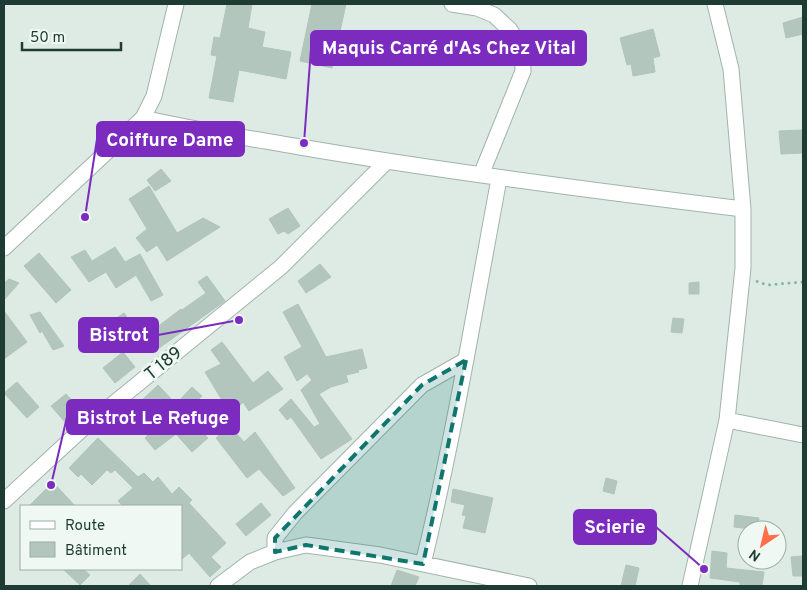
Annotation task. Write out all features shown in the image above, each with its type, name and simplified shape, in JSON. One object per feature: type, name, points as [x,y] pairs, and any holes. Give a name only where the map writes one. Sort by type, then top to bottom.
[{"type":"street","points":[[4,248],[144,118],[154,96],[176,4]]},
{"type":"street","points":[[452,4],[477,8],[494,15],[510,30],[522,49],[523,71],[481,175]]},
{"type":"street","points":[[690,586],[727,420],[743,268],[744,209],[731,69],[715,4]]},
{"type":"street","points":[[144,118],[188,128],[386,162],[499,179],[744,209]]},
{"type":"street","name":"T 189","points":[[4,501],[80,431],[281,267],[386,162]]},
{"type":"street","points":[[423,564],[466,360],[499,179]]},
{"type":"street","points":[[275,552],[275,538],[296,513],[415,392],[422,385],[466,360]]},
{"type":"street","points":[[727,420],[803,435]]},
{"type":"street","points":[[218,586],[250,562],[275,552],[306,545],[380,555],[529,586]]},
{"type":"path","points":[[743,268],[758,283],[767,285],[803,282]]},
{"type":"highlighted area","points":[[466,360],[423,564],[306,545],[275,552],[275,538],[422,385]]},
{"type":"building","points":[[227,4],[252,4],[248,28],[265,32],[262,47],[291,52],[286,79],[239,70],[233,102],[209,98],[217,56],[211,55],[214,37],[220,38]]},
{"type":"building","points":[[312,4],[346,4],[332,68],[300,61]]},
{"type":"building","points":[[803,17],[803,34],[786,38],[783,23]]},
{"type":"building","points":[[653,29],[660,56],[653,58],[655,72],[633,76],[631,64],[627,65],[620,38]]},
{"type":"building","points":[[803,130],[803,153],[781,154],[779,131]]},
{"type":"building","points":[[161,169],[171,181],[155,191],[147,180]]},
{"type":"building","points":[[149,186],[177,233],[203,218],[220,227],[167,261],[157,245],[147,252],[136,238],[147,229],[129,199]]},
{"type":"building","points":[[288,208],[300,226],[288,234],[284,231],[278,234],[269,219]]},
{"type":"building","points":[[115,247],[125,262],[140,254],[163,295],[151,301],[136,275],[116,288],[106,272],[89,282],[71,257],[85,250],[92,261]]},
{"type":"building","points":[[39,253],[71,290],[56,303],[24,266]]},
{"type":"building","points":[[320,264],[331,277],[306,293],[298,281]]},
{"type":"building","points":[[207,276],[225,301],[155,351],[144,337],[206,293],[198,282]]},
{"type":"building","points":[[9,279],[19,283],[4,300],[4,283]]},
{"type":"building","points":[[699,282],[699,294],[689,294],[689,283]]},
{"type":"building","points":[[298,304],[326,357],[362,349],[367,368],[346,375],[348,382],[331,387],[319,394],[352,439],[321,459],[291,417],[287,420],[279,410],[291,399],[314,427],[320,424],[301,390],[312,380],[307,374],[297,381],[284,357],[302,347],[283,312]]},
{"type":"building","points":[[4,311],[27,342],[4,359]]},
{"type":"building","points":[[40,312],[64,346],[53,350],[42,331],[40,333],[30,315]]},
{"type":"building","points":[[124,313],[141,337],[127,344],[120,334],[123,331],[115,319]]},
{"type":"building","points":[[673,318],[684,319],[682,333],[671,332]]},
{"type":"building","points":[[222,342],[253,383],[268,371],[283,389],[249,411],[243,402],[231,415],[205,372],[221,364],[211,350]]},
{"type":"building","points":[[123,352],[135,367],[115,383],[103,368]]},
{"type":"building","points":[[17,382],[39,407],[27,418],[4,393]]},
{"type":"building","points":[[158,385],[176,404],[192,387],[202,396],[185,413],[208,438],[192,452],[176,434],[155,450],[145,438],[161,422],[141,401]]},
{"type":"building","points":[[66,394],[80,409],[65,422],[51,406]]},
{"type":"building","points":[[230,426],[244,442],[255,432],[295,488],[283,496],[259,469],[247,478],[216,438]]},
{"type":"building","points":[[98,438],[138,477],[144,473],[153,482],[158,477],[172,494],[179,487],[192,500],[189,503],[226,543],[211,557],[221,567],[210,577],[189,553],[182,559],[182,505],[122,505],[118,501],[133,488],[115,470],[111,473],[107,470],[92,485],[81,474],[78,477],[69,468]]},
{"type":"building","points":[[606,478],[617,481],[614,494],[603,491]]},
{"type":"building","points":[[53,482],[74,505],[30,505]]},
{"type":"building","points":[[453,489],[493,498],[485,533],[463,528],[466,516],[462,515],[465,505],[451,502]]},
{"type":"building","points":[[261,503],[271,515],[246,536],[236,524]]},
{"type":"building","points":[[735,515],[759,518],[759,520],[737,520],[737,527],[734,527]]},
{"type":"building","points":[[712,551],[727,553],[726,568],[764,572],[762,586],[740,586],[740,582],[710,578]]},
{"type":"building","points":[[803,556],[803,576],[793,576],[791,557]]},
{"type":"building","points":[[626,565],[639,568],[635,586],[621,586]]},
{"type":"building","points":[[64,570],[84,570],[90,575],[80,585]]},
{"type":"building","points":[[397,570],[419,577],[415,586],[391,586]]},
{"type":"building","points":[[140,574],[151,586],[128,586]]},
{"type":"place","name":"Maquis Carré d'As Chez Vital","points":[[304,143]]},
{"type":"place","name":"Coiffure Dame","points":[[85,217]]},
{"type":"place","name":"Bistrot","points":[[239,320]]},
{"type":"place","name":"Bistrot Le Refuge","points":[[51,485]]},
{"type":"place","name":"Scierie","points":[[704,569]]}]
